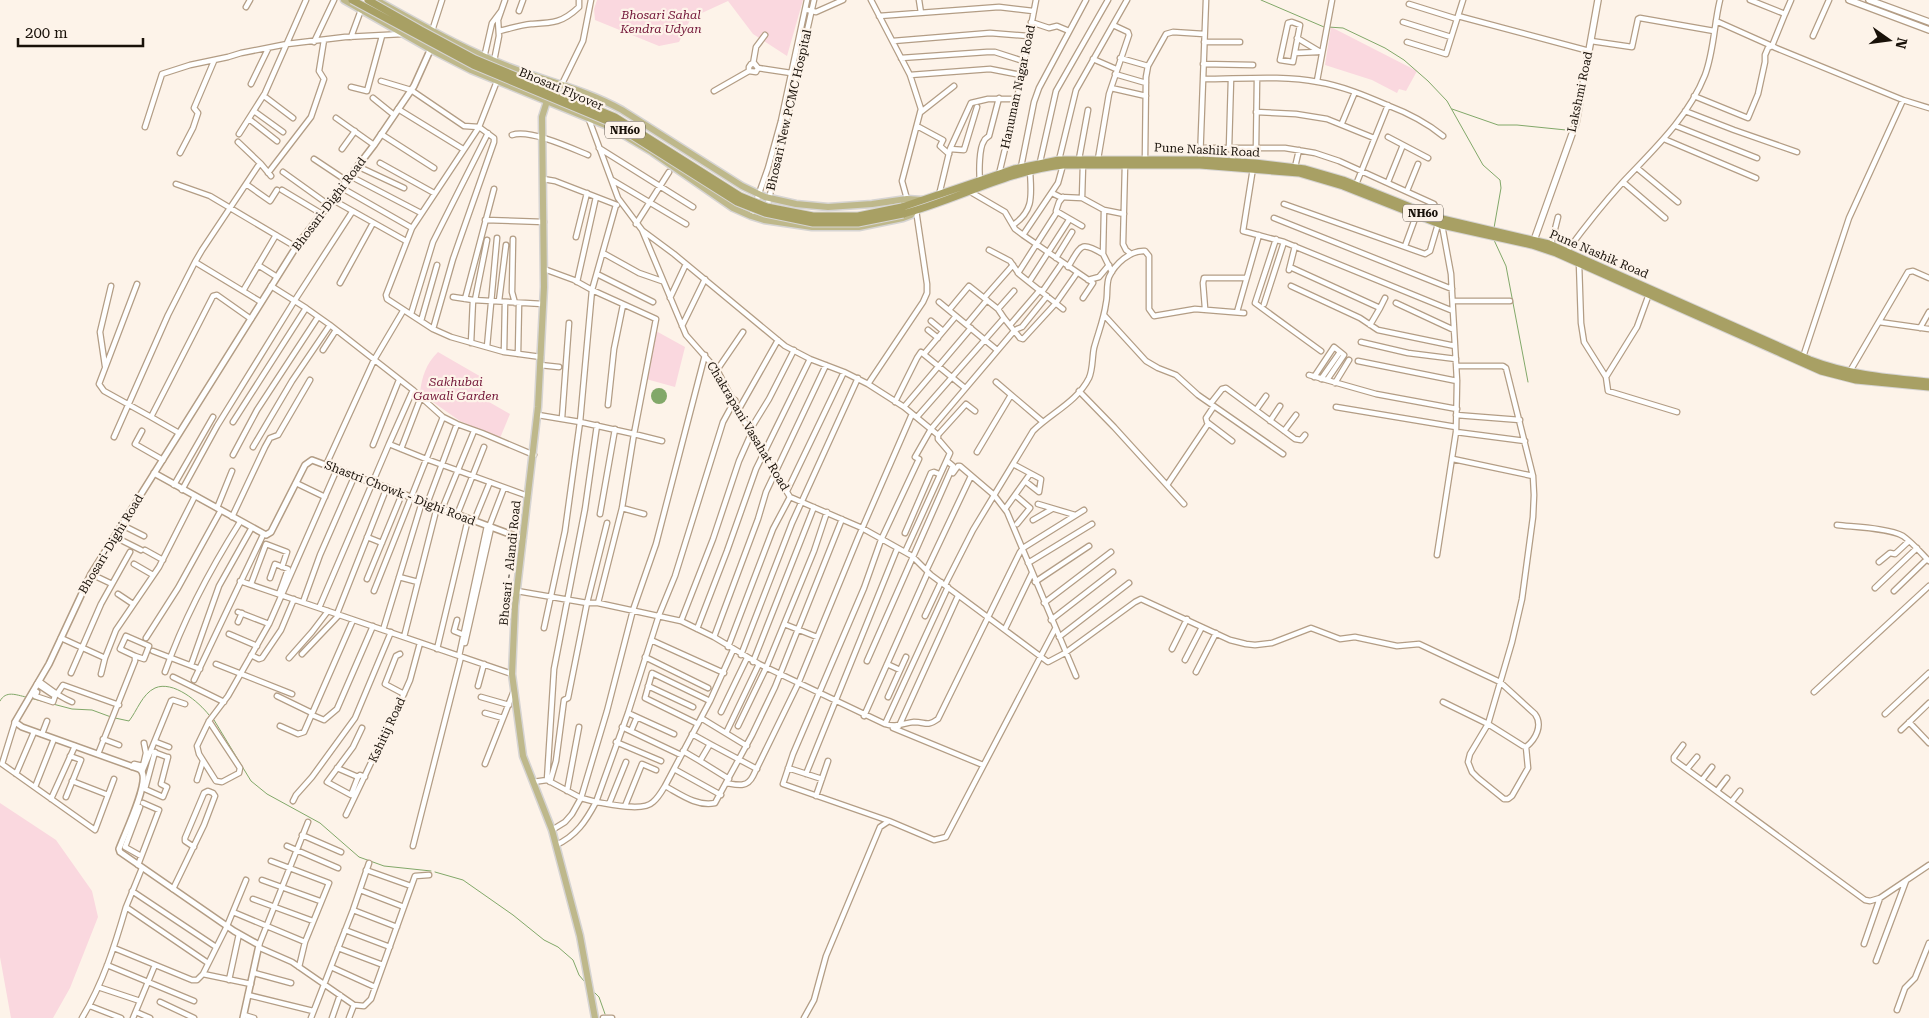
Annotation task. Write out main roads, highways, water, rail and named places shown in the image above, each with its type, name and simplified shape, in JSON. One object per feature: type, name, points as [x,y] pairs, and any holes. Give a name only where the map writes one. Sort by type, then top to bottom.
[{"type":"highway","name":"Bhosari Flyover","points":[[352,0],[472,64],[612,123],[737,202],[751,208],[765,213],[813,223],[858,223],[902,210]]},
{"type":"highway","name":"Bhosari Flyover","points":[[368,0],[467,54],[615,117],[749,200],[767,207],[813,216],[858,216],[902,210]]},
{"type":"highway","name":"Pune Nashik Road","points":[[1081,162],[1098,159],[1145,159],[1200,162],[1311,176],[1355,188],[1439,222]]},
{"type":"highway","name":"Pune Nashik Road","points":[[902,210],[999,174],[1040,162],[1124,164],[1233,161],[1296,168],[1322,173],[1416,216],[1533,242],[1551,244],[1803,357],[1834,369],[1850,373],[1929,382]]},
{"type":"highway","name":"Pune Nashik Road","points":[[902,210],[915,210],[1030,170],[1061,162]]},
{"type":"highway","name":"Pune Nashik Road","points":[[1533,242],[1822,371],[1856,380],[1929,388]]},
{"type":"main road","points":[[344,0],[430,49],[480,74],[589,118],[628,137],[671,170],[734,208],[751,216],[764,220],[812,227],[859,227],[903,218],[911,215],[915,210]]},
{"type":"main road","points":[[376,0],[484,57],[583,91],[622,110],[742,186],[758,194],[796,204],[828,207],[907,199],[925,200]]},
{"type":"main road","name":"Lakshmi Road","points":[[1533,242],[1576,123],[1598,0]]},
{"type":"main road","points":[[1849,0],[1929,30]]},
{"type":"main road","points":[[1869,0],[1929,22]]},
{"type":"main road","name":"Bhosari - Alandi Road","points":[[547,101],[542,117],[544,270],[538,415],[517,591],[512,674],[523,756],[552,830],[580,936],[595,1018]]},
{"type":"main road","points":[[671,170],[684,150]]},
{"type":"waterway","points":[[1261,0],[1324,27]]},
{"type":"waterway","points":[[1328,27],[1343,28],[1385,48],[1404,60],[1447,101],[1483,165],[1500,180],[1501,188],[1494,228]]},
{"type":"waterway","points":[[1452,109],[1498,125],[1566,130]]},
{"type":"waterway","points":[[1494,240],[1506,266],[1528,382]]},
{"type":"waterway","points":[[115,718],[129,721],[147,694],[155,688],[162,686],[170,687],[185,694],[199,704],[209,715]]},
{"type":"waterway","points":[[0,701],[8,694],[26,697]]},
{"type":"waterway","points":[[30,698],[72,709],[92,710],[111,717]]},
{"type":"waterway","points":[[214,720],[251,781],[267,794],[320,823],[359,857],[384,866],[431,871]]},
{"type":"waterway","points":[[435,872],[463,880],[513,915],[544,940],[558,947],[573,960],[579,975],[584,981]]},
{"type":"waterway","points":[[593,991],[599,997],[605,1014]]},
{"type":"park label","name":"Bhosari Sahal Kendra Udyan","points":[[661,22]]},
{"type":"park label","name":"Sakhubai Gawali Garden","points":[[456,389]]}]
